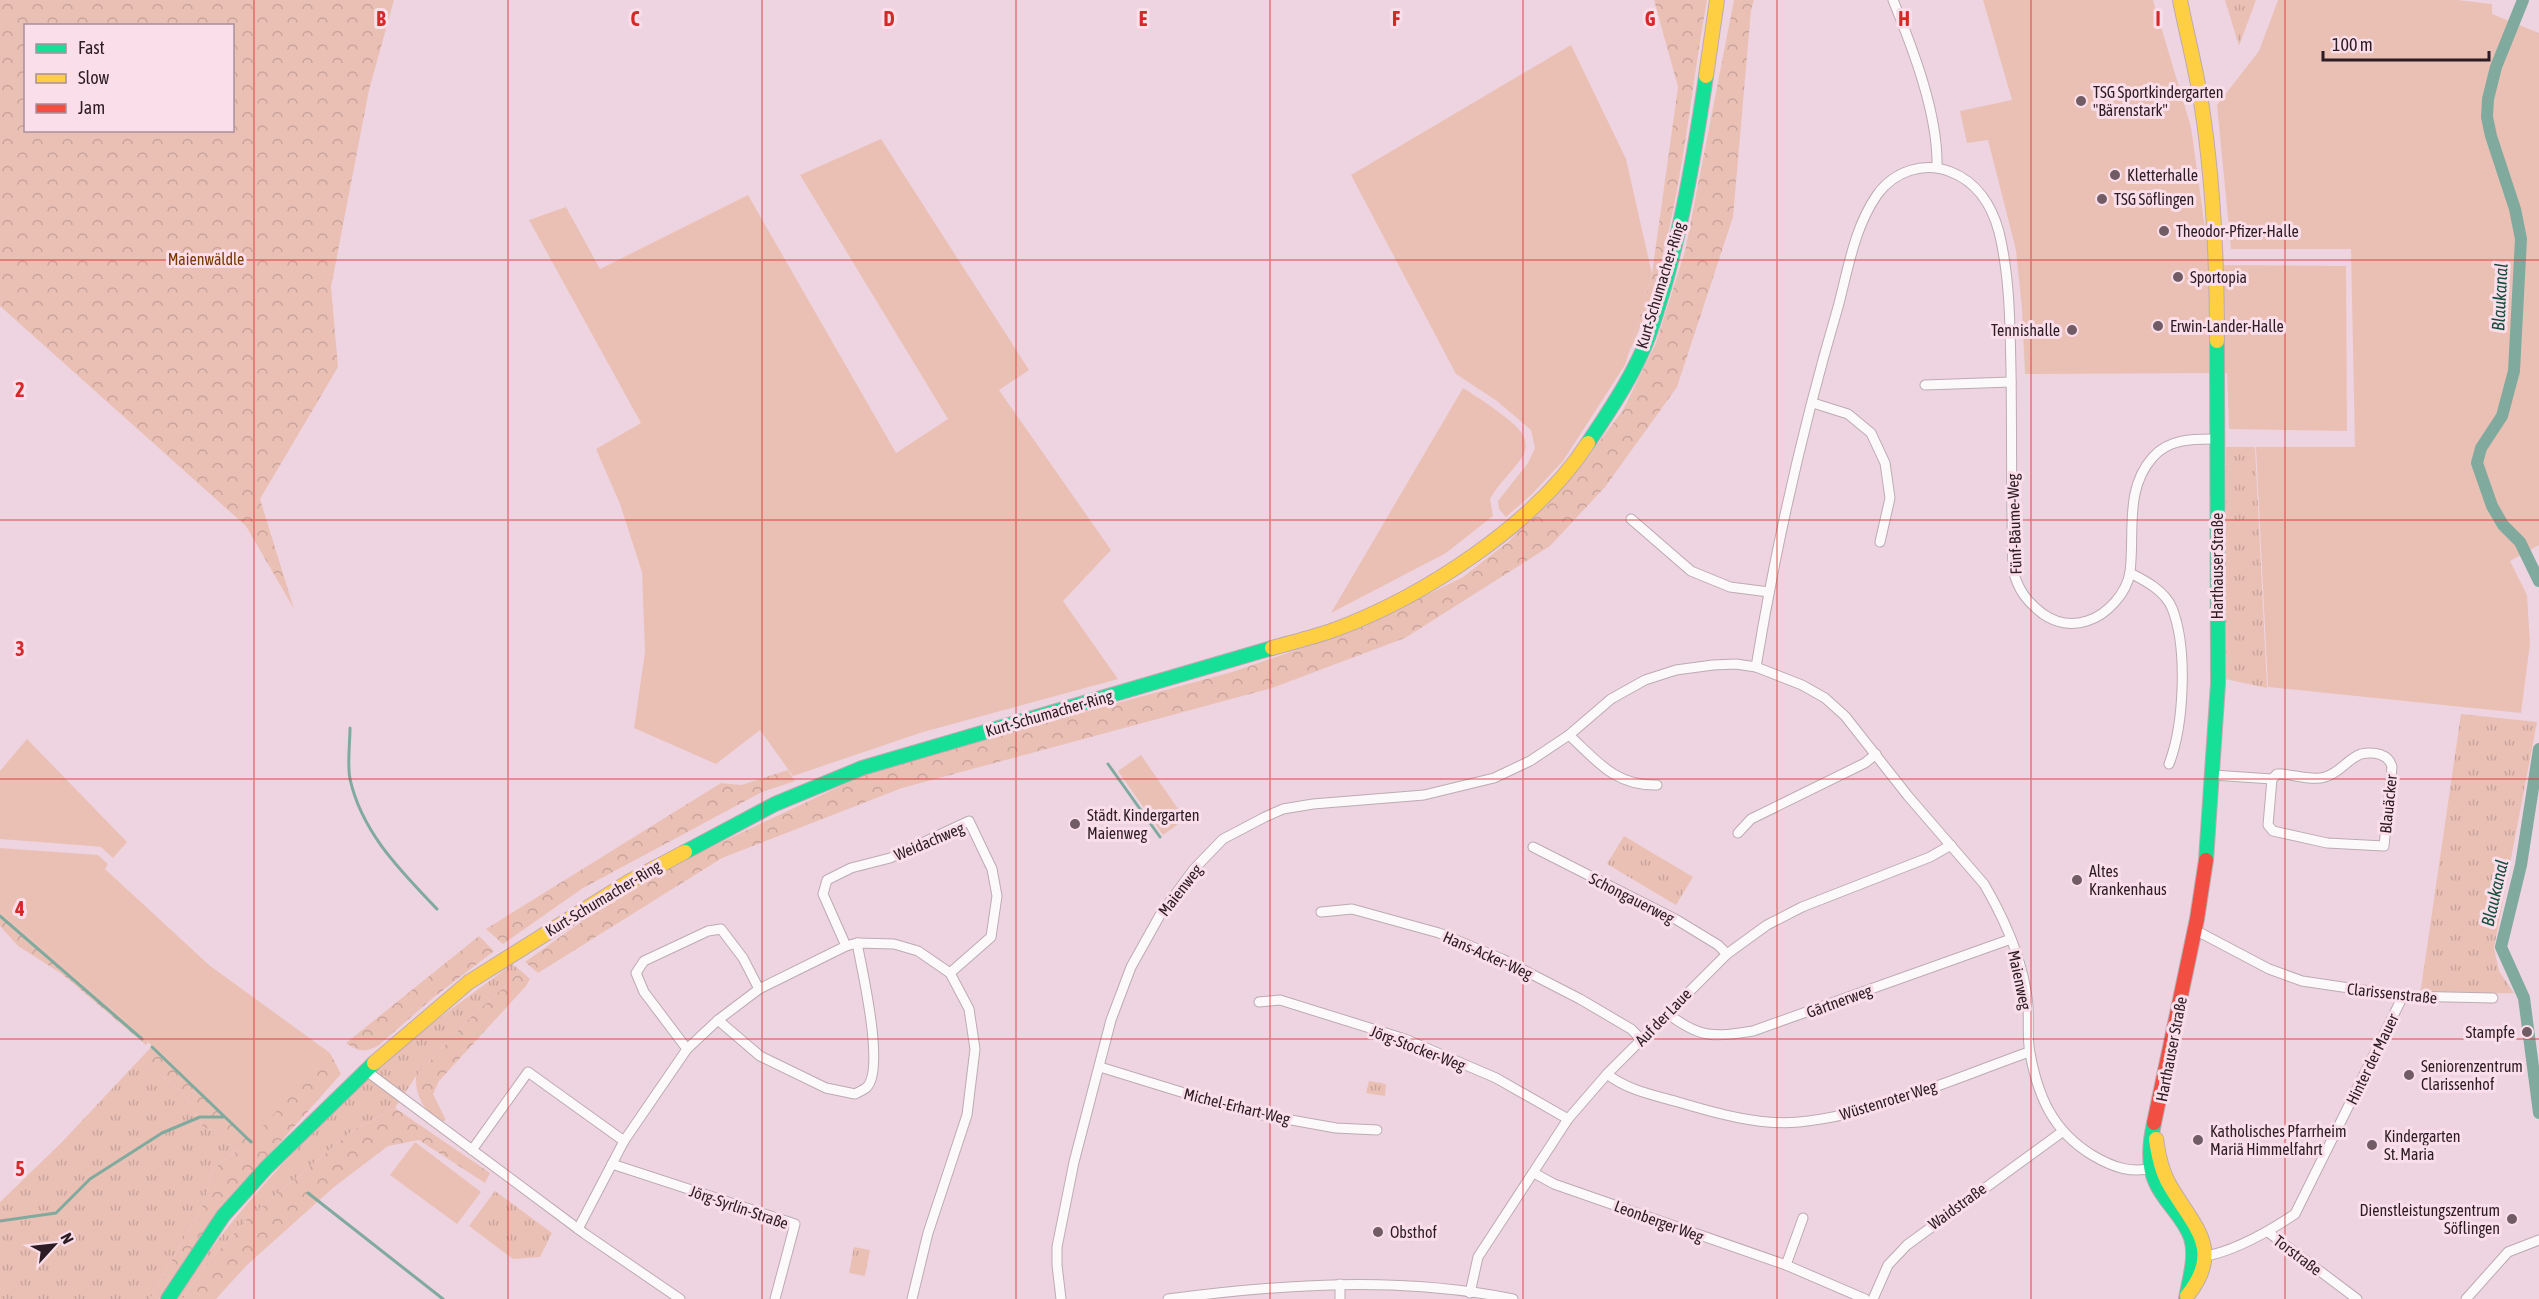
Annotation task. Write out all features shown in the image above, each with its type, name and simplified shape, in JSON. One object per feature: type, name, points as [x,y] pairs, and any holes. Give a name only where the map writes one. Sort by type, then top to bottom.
[{"type":"main road","name":"Kurt-Schumacher-Ring","points":[[168,1299],[223,1216],[266,1168],[365,1070],[469,982],[534,939],[676,854],[775,804],[862,768],[1334,630],[1434,583],[1505,531],[1539,501],[1578,459],[1614,404],[1648,337],[1674,250],[1695,152],[1717,0]]},
{"type":"main road","name":"Harthauser Straße","points":[[2180,0],[2202,105],[2212,186],[2217,255],[2218,684],[2207,851],[2195,930],[2149,1149],[2156,1167],[2155,1182],[2186,1227],[2199,1257],[2186,1297]]},
{"type":"street","points":[[1756,667],[1768,592],[1799,446],[1813,403],[1852,250],[1868,210],[1878,194],[1910,170],[1937,166],[1938,143],[1932,114],[1893,0]]},
{"type":"street","name":"Fünf-Bäume-Weg","points":[[1937,166],[1970,183],[1984,197],[1993,214],[2005,272],[2011,381],[2013,570],[2023,596],[2048,618],[2062,623],[2078,624],[2094,619],[2109,610],[2122,591],[2130,573],[2132,514],[2136,490],[2148,463],[2155,455],[2176,442],[2190,439],[2217,439]]},
{"type":"street","points":[[1925,385],[2011,381]]},
{"type":"street","points":[[1813,403],[1848,414],[1861,423],[1871,433],[1886,463],[1890,498],[1880,542]]},
{"type":"street","points":[[1631,519],[1691,571],[1730,587],[1768,592]]},
{"type":"street","points":[[2130,573],[2161,593],[2172,607],[2176,624],[2183,678],[2175,746],[2169,764]]},
{"type":"street","name":"Maienweg","points":[[1062,1299],[1057,1247],[1074,1162],[1111,1020],[1144,940],[1194,869],[1223,839],[1248,824],[1283,809],[1313,804],[1424,795],[1494,778],[1530,761],[1569,735],[1611,699],[1645,680],[1676,670],[1713,664],[1756,667],[1802,685],[1825,698],[1845,716],[1908,796],[1984,884],[2011,939],[2028,1006],[2029,1052],[2044,1099],[2062,1132],[2074,1143],[2111,1166],[2130,1171],[2156,1167]]},
{"type":"street","points":[[1569,735],[1611,773],[1628,782],[1657,785]]},
{"type":"street","points":[[1738,833],[1751,819],[1865,763],[1876,754]]},
{"type":"street","name":"Blauäcker","points":[[2213,775],[2272,779],[2277,774],[2282,774],[2323,778],[2344,768],[2361,754],[2384,755],[2392,768],[2384,846],[2327,843],[2273,831],[2268,825],[2272,779]]},
{"type":"street","name":"Weidachweg","points":[[846,946],[823,894],[827,880],[851,868],[890,858],[969,821],[992,869],[997,896],[991,937],[950,973]]},
{"type":"street","name":"Auf der Laue","points":[[1470,1293],[1478,1257],[1568,1119],[1607,1074],[1727,954],[1767,925],[1802,907],[1929,857],[1951,845]]},
{"type":"street","name":"Schongauerweg","points":[[1533,848],[1677,920],[1718,945],[1727,954]]},
{"type":"street","name":"Hans-Acker-Weg","points":[[1321,912],[1352,909],[1439,933],[1502,959],[1580,999],[1631,1029],[1641,1039]]},
{"type":"street","points":[[687,1049],[644,992],[636,973],[644,961],[708,931],[721,928],[743,958],[759,989]]},
{"type":"street","name":"Clarissenstraße","points":[[2195,930],[2269,969],[2302,981],[2403,996],[2493,998]]},
{"type":"street","name":"Gärtnerweg","points":[[1667,1013],[1699,1033],[1720,1036],[1753,1031],[2011,939]]},
{"type":"street","points":[[718,1020],[760,1056],[826,1088],[855,1095],[867,1086],[874,1071],[872,1024],[857,943]]},
{"type":"street","points":[[578,1229],[624,1141],[687,1049],[718,1020],[759,989],[846,946],[857,943],[894,944],[918,951],[950,973],[969,1009],[975,1049],[967,1115],[928,1233],[912,1299]]},
{"type":"street","name":"Hinter der Mauer","points":[[2199,1257],[2268,1232],[2295,1214],[2403,996]]},
{"type":"street","name":"Jörg-Stocker-Weg","points":[[1259,1002],[1280,1000],[1405,1039],[1496,1078],[1568,1119]]},
{"type":"street","name":"Wüstenroter Weg","points":[[1607,1074],[1630,1088],[1699,1108],[1762,1121],[1797,1123],[1846,1115],[2029,1052]]},
{"type":"street","name":"Michel-Erhart-Weg","points":[[1100,1067],[1246,1112],[1336,1128],[1377,1130]]},
{"type":"street","points":[[365,1070],[578,1229],[680,1299]]},
{"type":"street","points":[[472,1150],[528,1072],[624,1141]]},
{"type":"street","name":"Waidstraße","points":[[1873,1299],[1888,1265],[1907,1245],[2062,1132]]},
{"type":"street","name":"Jörg-Syrlin-Straße","points":[[612,1164],[795,1224],[775,1299]]},
{"type":"street","name":"Leonberger Weg","points":[[1534,1173],[1554,1184],[1786,1265],[1865,1299]]},
{"type":"street","points":[[1786,1265],[1803,1218]]},
{"type":"street","name":"Torstraße","points":[[2268,1232],[2356,1299]]},
{"type":"street","points":[[2466,1299],[2508,1252],[2536,1242]]},
{"type":"street","points":[[1340,1284],[1340,1299]]},
{"type":"street","points":[[1168,1299],[1231,1291],[1340,1284],[1418,1285],[1513,1299]]},
{"type":"green space","name":"Maienwäldle","points":[[0,0],[394,0],[369,90],[331,287],[338,367],[260,499],[294,609],[246,526],[0,306]]},
{"type":"green space","points":[[1654,0],[1707,0],[1670,226],[1645,313],[1628,355],[1652,274],[1678,87]]},
{"type":"green space","points":[[1734,0],[1754,0],[1751,10],[1733,217],[1677,387],[1605,487],[1550,546],[1405,638],[1272,688],[902,788],[722,858],[538,973],[525,962],[613,899],[681,861],[864,775],[955,747],[1232,672],[1360,628],[1463,577],[1509,541],[1575,474],[1623,410],[1656,343],[1685,251]]},
{"type":"green space","name":"TSG Söflingen","points":[[1983,0],[2153,0],[2191,127],[2210,265],[2346,266],[2347,431],[2229,429],[2227,373],[2025,374],[2016,250],[1988,140],[1967,143],[1960,111],[2012,100]]},
{"type":"green space","points":[[2225,0],[2256,0],[2239,46]]},
{"type":"green space","points":[[2278,0],[2457,0],[2492,4],[2492,14],[2539,33],[2539,545],[2510,561],[2527,595],[2530,644],[2521,713],[2268,687],[2256,447],[2355,447],[2351,249],[2231,249],[2217,105],[2259,51]]},
{"type":"green space","points":[[1571,45],[1626,159],[1652,274],[1625,365],[1563,461],[1532,494],[1506,517],[1499,509],[1498,501],[1528,463],[1535,448],[1531,430],[1497,401],[1456,374],[1351,175]]},
{"type":"green space","points":[[881,139],[1029,370],[999,390],[1111,550],[1063,601],[1118,679],[923,732],[793,776],[760,730],[716,764],[634,728],[645,652],[642,572],[620,504],[596,449],[641,423],[529,220],[566,207],[600,269],[748,195],[896,453],[948,419],[800,175]]},
{"type":"green space","points":[[1463,388],[1515,425],[1525,440],[1526,448],[1523,456],[1490,499],[1493,516],[1446,553],[1331,613]]},
{"type":"green space","points":[[2226,447],[2255,447],[2267,688],[2225,679]]},
{"type":"green space","points":[[2461,714],[2537,722],[2494,948],[2499,971],[2514,993],[2420,995]]},
{"type":"green space","points":[[27,739],[127,842],[113,858],[101,847],[0,839],[0,771]]},
{"type":"green space","points":[[1141,755],[1185,819],[1163,835],[1118,771]]},
{"type":"green space","points":[[788,770],[795,781],[762,792],[583,888],[503,944],[486,929],[721,783],[741,785]]},
{"type":"green space","points":[[1624,836],[1693,877],[1676,905],[1607,864]]},
{"type":"green space","points":[[0,848],[98,855],[108,864],[105,869],[209,965],[330,1053],[250,1140],[148,1042],[0,913]]},
{"type":"green space","points":[[0,913],[148,1042],[146,1045],[62,974],[18,946],[0,926]]},
{"type":"green space","points":[[479,936],[494,951],[434,997],[379,1045],[362,1050],[346,1043]]},
{"type":"green space","points":[[512,964],[520,970],[471,1017],[416,1076],[395,1108],[352,1131],[247,1219],[205,1266],[183,1299],[177,1299],[208,1253],[242,1210],[338,1107],[406,1044]]},
{"type":"green space","points":[[520,970],[530,979],[526,986],[439,1081],[433,1094],[446,1120],[442,1122],[422,1103],[417,1090],[416,1076],[471,1017]]},
{"type":"green space","points":[[152,1046],[249,1139],[330,1053],[341,1074],[220,1210],[159,1299],[150,1299],[204,1203],[212,1172],[222,1161],[239,1150],[227,1143],[218,1131],[204,1128],[184,1094],[140,1059]]},
{"type":"green space","points":[[140,1059],[184,1094],[204,1128],[218,1131],[228,1144],[240,1149],[222,1161],[212,1172],[204,1203],[150,1299],[0,1299],[0,1202],[62,1142]]},
{"type":"green space","points":[[1369,1081],[1386,1084],[1385,1096],[1366,1093]]},
{"type":"green space","points":[[395,1108],[490,1173],[485,1183],[419,1140],[388,1146],[334,1187],[247,1265],[216,1299],[183,1299],[205,1266],[247,1219],[352,1131]]},
{"type":"green space","points":[[415,1142],[481,1192],[457,1224],[390,1175]]},
{"type":"green space","points":[[495,1191],[552,1233],[540,1257],[513,1259],[469,1226]]},
{"type":"green space","points":[[854,1247],[870,1250],[865,1276],[849,1273]]},
{"type":"waterway","name":"Blaukanal","points":[[2523,0],[2496,67],[2488,99],[2487,117],[2515,209],[2521,239],[2514,371],[2502,416],[2481,448],[2477,463],[2492,506],[2503,525],[2520,542],[2539,581]]},
{"type":"waterway","points":[[350,728],[350,779],[364,817],[385,850],[437,909]]},
{"type":"waterway","name":"Blaukanal","points":[[2539,749],[2521,865],[2501,947],[2524,998],[2539,1113]]},
{"type":"waterway","points":[[1108,764],[1160,837]]},
{"type":"waterway","points":[[0,916],[142,1039]]},
{"type":"waterway","points":[[152,1047],[251,1142]]},
{"type":"waterway","points":[[0,1221],[56,1213],[90,1179],[162,1133],[200,1117],[223,1117]]},
{"type":"waterway","points":[[308,1193],[443,1299]]},
{"type":"traffic: fast","points":[[1588,443],[1622,391],[1637,363],[1659,304],[1684,207],[1706,76]]},
{"type":"traffic: fast","points":[[2206,860],[2218,684],[2217,341]]},
{"type":"traffic: fast","points":[[685,852],[775,804],[862,768],[1272,648]]},
{"type":"traffic: fast","points":[[168,1299],[223,1216],[266,1168],[374,1063]]},
{"type":"traffic: fast","points":[[2154,1123],[2150,1153],[2153,1176],[2188,1230],[2193,1245],[2193,1261],[2186,1299]]},
{"type":"traffic: slow","points":[[1706,76],[1717,0]]},
{"type":"traffic: slow","points":[[2180,0],[2200,94],[2206,137],[2212,195],[2217,341]]},
{"type":"traffic: slow","points":[[1272,648],[1326,633],[1368,616],[1440,578],[1508,529],[1539,502],[1566,473],[1588,443]]},
{"type":"traffic: slow","points":[[374,1063],[469,982],[630,881],[685,852]]},
{"type":"traffic: slow","points":[[2156,1139],[2166,1179],[2195,1226],[2204,1251],[2204,1265],[2187,1296]]},
{"type":"traffic: jam","points":[[2154,1123],[2197,919],[2206,860]]},
{"type":"place","name":"TSG Sportkindergarten \"Bärenstark\"","points":[[2081,101]]},
{"type":"place","name":"Kletterhalle","points":[[2115,175]]},
{"type":"place","name":"TSG Söflingen","points":[[2102,199]]},
{"type":"place","name":"Theodor-Pfizer-Halle","points":[[2164,231]]},
{"type":"place","name":"Sportopia","points":[[2178,277]]},
{"type":"place","name":"Erwin-Lander-Halle","points":[[2158,326]]},
{"type":"place","name":"Tennishalle","points":[[2072,330]]},
{"type":"place","name":"Städt. Kindergarten Maienweg","points":[[1075,824]]},
{"type":"place","name":"Altes Krankenhaus","points":[[2077,880]]},
{"type":"place","name":"Stampfe","points":[[2527,1032]]},
{"type":"place","name":"Seniorenzentrum Clarissenhof","points":[[2409,1075]]},
{"type":"place","name":"Katholisches Pfarrheim Mariä Himmelfahrt","points":[[2198,1140]]},
{"type":"place","name":"Kindergarten St. Maria","points":[[2372,1145]]},
{"type":"place","name":"Dienstleistungszentrum Söflingen","points":[[2512,1219]]},
{"type":"place","name":"Obsthof","points":[[1378,1232]]}]
